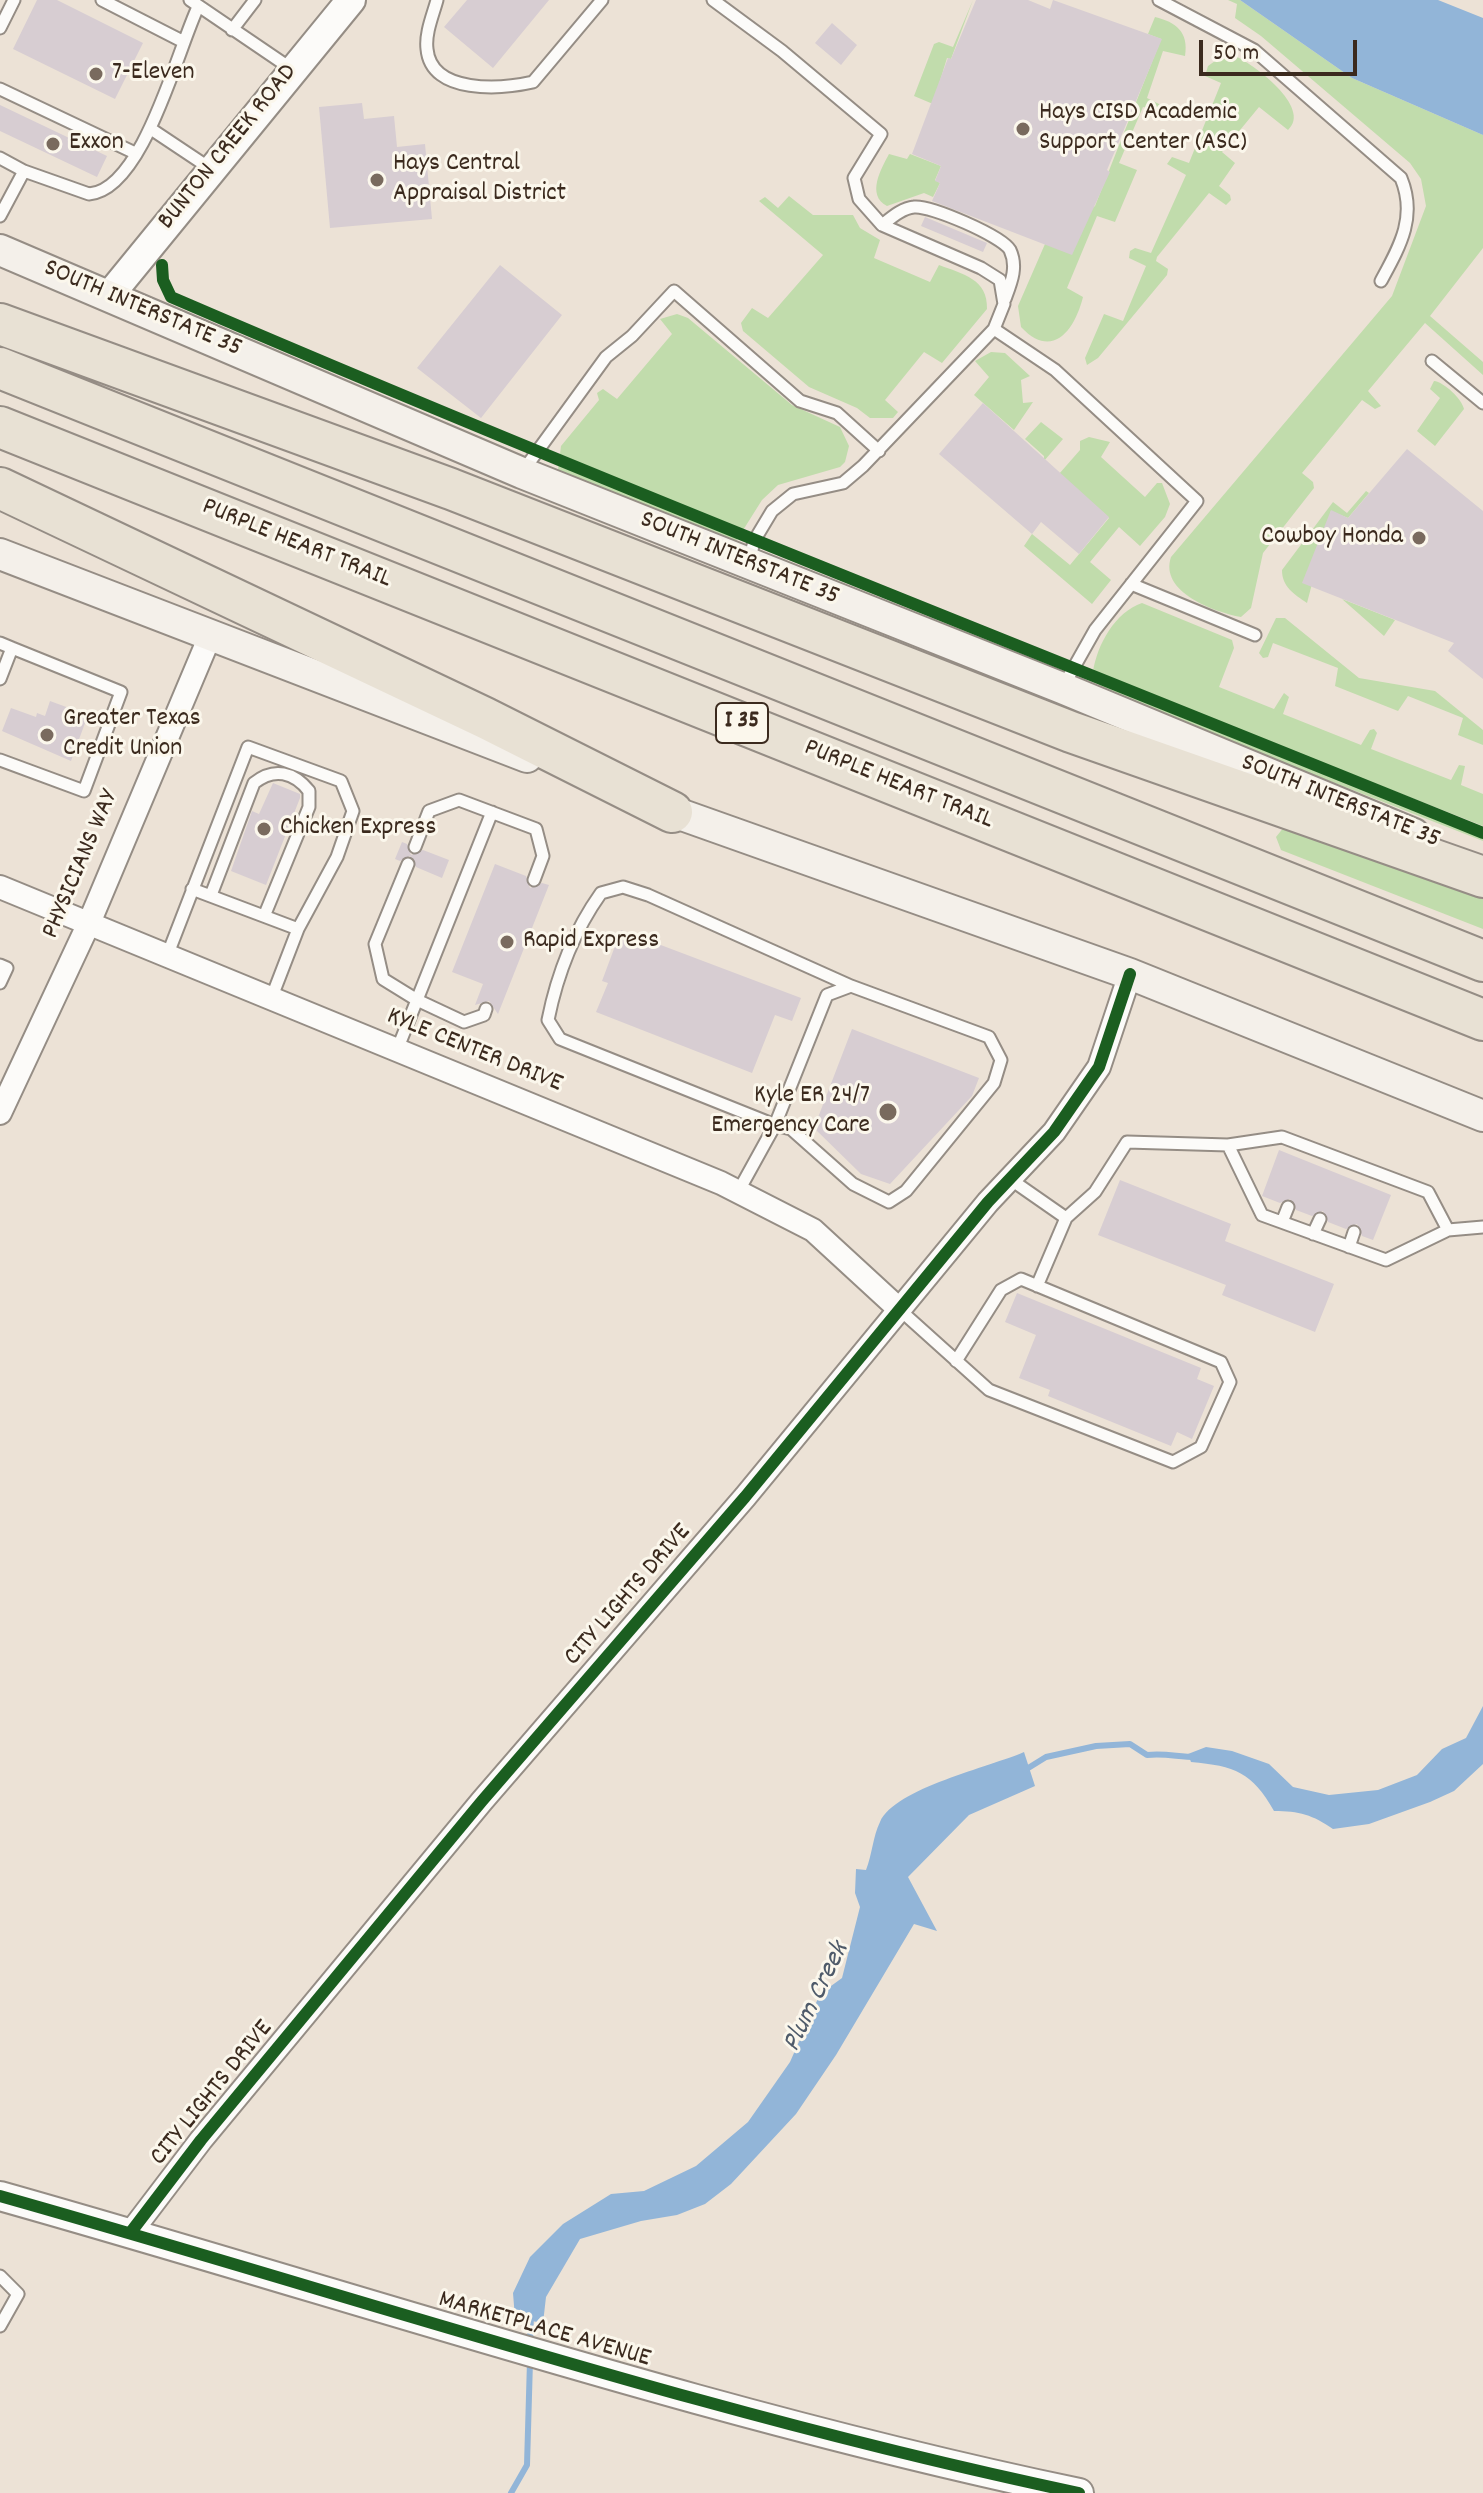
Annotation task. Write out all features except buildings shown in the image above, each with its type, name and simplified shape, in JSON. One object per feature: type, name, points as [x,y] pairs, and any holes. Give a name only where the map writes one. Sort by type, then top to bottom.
[{"type":"highway","points":[[0,324],[451,489],[1071,732],[1483,877]]},
{"type":"highway","name":"PURPLE HEART TRAIL","points":[[0,368],[1483,961]]},
{"type":"highway","name":"PURPLE HEART TRAIL","points":[[0,427],[1483,1020]]},
{"type":"highway","points":[[0,488],[485,718],[672,812]]},
{"type":"main road","name":"SOUTH INTERSTATE 35","points":[[0,250],[522,473],[1062,688],[1483,861]]},
{"type":"main road","points":[[0,554],[672,812],[1130,974],[1483,1116]]},
{"type":"street","name":"BUNTON CREEK ROAD","points":[[109,296],[351,0]]},
{"type":"street","name":"PHYSICIANS WAY","points":[[3,1099],[89,923],[210,636]]},
{"type":"street","name":"KYLE CENTER DRIVE","points":[[0,887],[738,1192],[813,1230],[900,1310]]},
{"type":"street","name":"CITY LIGHTS DRIVE","points":[[131,2232],[201,2140],[482,1801],[1010,1179],[1054,1132],[1099,1067],[1130,974]]},
{"type":"street","name":"MARKETPLACE AVENUE","points":[[0,2196],[583,2367],[946,2465],[1079,2493]]},
{"type":"lane","points":[[0,28],[14,0]]},
{"type":"lane","points":[[102,0],[182,41]]},
{"type":"lane","points":[[232,30],[255,0]]},
{"type":"lane","points":[[437,0],[427,49],[433,66],[450,79],[486,87],[533,82],[602,0]]},
{"type":"lane","points":[[713,0],[782,51],[881,134],[854,178],[859,199],[882,225],[981,268],[1000,280],[1004,304]]},
{"type":"lane","points":[[1159,0],[1210,30],[1254,50],[1401,178],[1409,197],[1408,222],[1381,281]]},
{"type":"lane","points":[[0,158],[24,171],[80,192],[99,194],[116,183],[151,129],[194,4],[293,70]]},
{"type":"lane","points":[[0,89],[135,153]]},
{"type":"lane","points":[[151,129],[211,170]]},
{"type":"lane","points":[[0,216],[24,171]]},
{"type":"lane","points":[[749,564],[754,541],[772,511],[793,494],[843,483],[879,451],[994,329],[1004,304],[1014,265],[1009,248],[995,236],[922,207],[900,212],[882,225]]},
{"type":"lane","points":[[522,473],[606,357],[632,336],[674,291],[800,401],[837,413],[879,451]]},
{"type":"lane","points":[[994,329],[1055,370],[1197,501],[1095,630],[1062,688]]},
{"type":"lane","points":[[1432,361],[1483,403]]},
{"type":"lane","points":[[1131,584],[1255,635]]},
{"type":"lane","points":[[0,679],[6,645],[121,692],[84,791],[0,760]]},
{"type":"lane","points":[[167,956],[248,747],[341,781],[353,811],[337,857],[298,929],[271,999]]},
{"type":"lane","points":[[211,895],[254,783],[265,774],[282,773],[300,779],[309,791],[309,807],[265,914]]},
{"type":"lane","points":[[415,847],[429,811],[459,800],[536,829],[543,856],[534,880]]},
{"type":"lane","points":[[397,1050],[492,812]]},
{"type":"lane","points":[[408,864],[375,944],[383,979],[417,1000],[464,1022],[484,1015],[486,1009]]},
{"type":"lane","points":[[623,887],[648,895],[851,986],[989,1037],[1001,1060],[994,1083],[906,1191],[889,1202],[853,1184],[791,1129],[775,1125],[560,1039],[548,1020],[555,986],[585,916],[601,893],[623,887]]},
{"type":"lane","points":[[192,889],[298,929]]},
{"type":"lane","points":[[0,965],[7,968],[0,983]]},
{"type":"lane","points":[[738,1192],[775,1125],[827,995],[851,986]]},
{"type":"lane","points":[[1037,1286],[1066,1218],[1095,1192],[1127,1142],[1228,1145],[1282,1137],[1428,1192],[1448,1230]]},
{"type":"lane","points":[[1228,1145],[1262,1215],[1386,1260],[1448,1230],[1483,1227]]},
{"type":"lane","points":[[1306,1161],[1310,1147]]},
{"type":"lane","points":[[1338,1173],[1343,1160]]},
{"type":"lane","points":[[1371,1187],[1376,1173]]},
{"type":"lane","points":[[1010,1179],[1066,1218]]},
{"type":"lane","points":[[1282,1222],[1288,1207]]},
{"type":"lane","points":[[1313,1234],[1320,1219]]},
{"type":"lane","points":[[1349,1247],[1354,1232]]},
{"type":"lane","points":[[900,1310],[956,1361],[989,1390],[1173,1462],[1201,1447],[1230,1382],[1221,1362],[1021,1279],[1001,1290],[956,1361]]},
{"type":"lane","points":[[0,2276],[18,2294],[0,2326]]},
{"type":"green space","points":[[973,0],[951,59],[947,58],[933,104],[914,96],[934,44],[939,42],[953,47]]},
{"type":"green space","points":[[1228,0],[1240,0],[1352,78],[1483,135],[1483,248],[1430,316],[1483,362],[1483,375],[1425,323],[1368,391],[1381,406],[1375,409],[1362,400],[1302,473],[1313,482],[1314,488],[1263,553],[1251,608],[1241,617],[1204,605],[1181,590],[1169,569],[1171,557],[1392,296],[1426,206],[1421,179],[1410,163],[1261,36],[1235,18],[1237,4]]},
{"type":"green space","points":[[1155,17],[1175,25],[1183,34],[1185,56],[1163,51],[1147,98],[1161,105],[1162,111],[1143,107],[1119,163],[1137,170],[1115,222],[1097,216],[1067,288],[1083,297],[1079,309],[1061,337],[1043,341],[1021,327],[1018,306],[1045,244],[1095,206],[1161,39],[1148,34]]},
{"type":"green space","points":[[1233,55],[1254,67],[1277,87],[1293,110],[1294,121],[1288,130],[1259,107],[1222,152],[1235,163],[1219,186],[1230,195],[1231,200],[1226,205],[1209,193],[1157,257],[1156,261],[1168,269],[1167,275],[1098,358],[1087,365],[1085,358],[1104,314],[1123,321],[1146,266],[1129,258],[1130,251],[1135,248],[1151,253],[1186,175],[1167,164],[1172,157],[1189,163],[1221,83],[1205,76],[1208,66],[1222,56]]},
{"type":"green space","points":[[889,154],[907,159],[910,154],[941,166],[935,180],[940,183],[933,197],[924,193],[887,206],[881,201],[877,195],[877,182]]},
{"type":"green space","points":[[789,196],[813,215],[853,215],[860,228],[880,240],[874,258],[930,282],[939,265],[972,279],[983,291],[987,309],[942,363],[924,352],[885,400],[898,412],[893,418],[870,418],[857,408],[809,387],[743,331],[741,323],[752,308],[768,318],[823,255],[759,201],[765,197],[778,208]]},
{"type":"green space","points":[[677,314],[688,318],[792,405],[840,427],[849,446],[845,462],[840,467],[778,485],[762,500],[735,543],[562,475],[558,470],[561,446],[599,400],[597,393],[603,389],[617,399],[672,334],[660,319]]},
{"type":"green space","points":[[991,352],[1005,353],[1030,376],[1021,380],[1023,403],[1033,402],[1014,430],[974,395],[989,377],[975,361]]},
{"type":"green space","points":[[1434,381],[1452,392],[1464,409],[1435,446],[1417,431],[1440,398],[1430,389]]},
{"type":"green space","points":[[1041,422],[1063,439],[1044,461],[1044,456],[1025,439]]},
{"type":"green space","points":[[1089,437],[1110,442],[1101,457],[1145,497],[1157,483],[1162,483],[1170,504],[1165,517],[1140,546],[1119,527],[1090,562],[1111,580],[1092,604],[1024,546],[1032,534],[1070,565],[1109,518],[1059,474],[1080,450],[1080,441]]},
{"type":"green space","points":[[1366,491],[1369,493],[1348,518],[1331,511],[1307,603],[1286,586],[1282,570],[1333,502],[1347,513]]},
{"type":"green space","points":[[1342,599],[1395,620],[1384,636]]},
{"type":"green space","points":[[1142,603],[1232,640],[1234,648],[1219,687],[1274,709],[1284,693],[1289,697],[1283,714],[1361,745],[1370,730],[1374,729],[1377,733],[1371,749],[1451,780],[1459,765],[1465,766],[1461,785],[1483,794],[1483,826],[1093,672],[1109,631],[1132,607]]},
{"type":"green space","points":[[1276,618],[1285,618],[1359,678],[1435,691],[1483,730],[1483,745],[1458,735],[1463,718],[1408,696],[1398,711],[1335,686],[1338,668],[1273,643],[1268,657],[1263,658],[1259,653]]},
{"type":"green space","points":[[1098,684],[1483,838],[1483,841],[1120,699],[1106,693]]},
{"type":"green space","points":[[1284,827],[1483,890],[1483,929],[1281,850],[1276,837]]},
{"type":"water","points":[[1240,0],[1438,0],[1483,18],[1483,135],[1352,78]]},
{"type":"water","points":[[1483,1706],[1483,1764],[1454,1791],[1369,1824],[1333,1829],[1305,1815],[1274,1811],[1258,1787],[1241,1773],[1191,1762],[1188,1754],[1206,1747],[1232,1751],[1269,1764],[1293,1787],[1329,1795],[1378,1790],[1417,1775],[1442,1749],[1466,1738]]},
{"type":"water","points":[[1024,1752],[1035,1786],[969,1815],[908,1877],[937,1931],[914,1924],[836,2055],[796,2114],[731,2184],[705,2204],[677,2215],[641,2221],[580,2239],[546,2297],[543,2323],[515,2318],[513,2293],[530,2257],[563,2224],[611,2194],[644,2191],[696,2166],[748,2122],[790,2062],[820,1994],[842,1978],[860,1907],[855,1893],[856,1869],[866,1870],[878,1827],[889,1810],[923,1789]]},
{"type":"waterway","name":"Plum Creek","points":[[1025,1770],[1046,1757],[1096,1746],[1130,1744],[1147,1755],[1196,1757]]},
{"type":"waterway","name":"Plum Creek","points":[[530,2345],[531,2313]]},
{"type":"waterway","name":"Plum Creek","points":[[511,2493],[527,2465],[530,2361]]},
{"type":"cycle path","points":[[162,265],[163,280],[171,297],[661,502],[1483,833]]},
{"type":"cycle path","points":[[131,2232],[201,2140],[482,1801],[745,1497],[988,1202],[1054,1132],[1099,1067],[1130,974]]},
{"type":"cycle path","points":[[0,2196],[672,2392],[943,2463],[1079,2493]]},
{"type":"place","name":"7-Eleven","points":[[96,74]]},
{"type":"place","name":"Hays CISD Academic Support Center (ASC)","points":[[1023,129]]},
{"type":"place","name":"Exxon","points":[[53,144]]},
{"type":"place","name":"Hays Central Appraisal District","points":[[377,180]]},
{"type":"place","name":"Cowboy Honda","points":[[1419,538]]},
{"type":"place","name":"Greater Texas Credit Union","points":[[47,735]]},
{"type":"place","name":"Chicken Express","points":[[264,829]]},
{"type":"place","name":"Rapid Express","points":[[507,942]]},
{"type":"place","name":"Kyle ER 24/7 Emergency Care","points":[[888,1112]]}]
